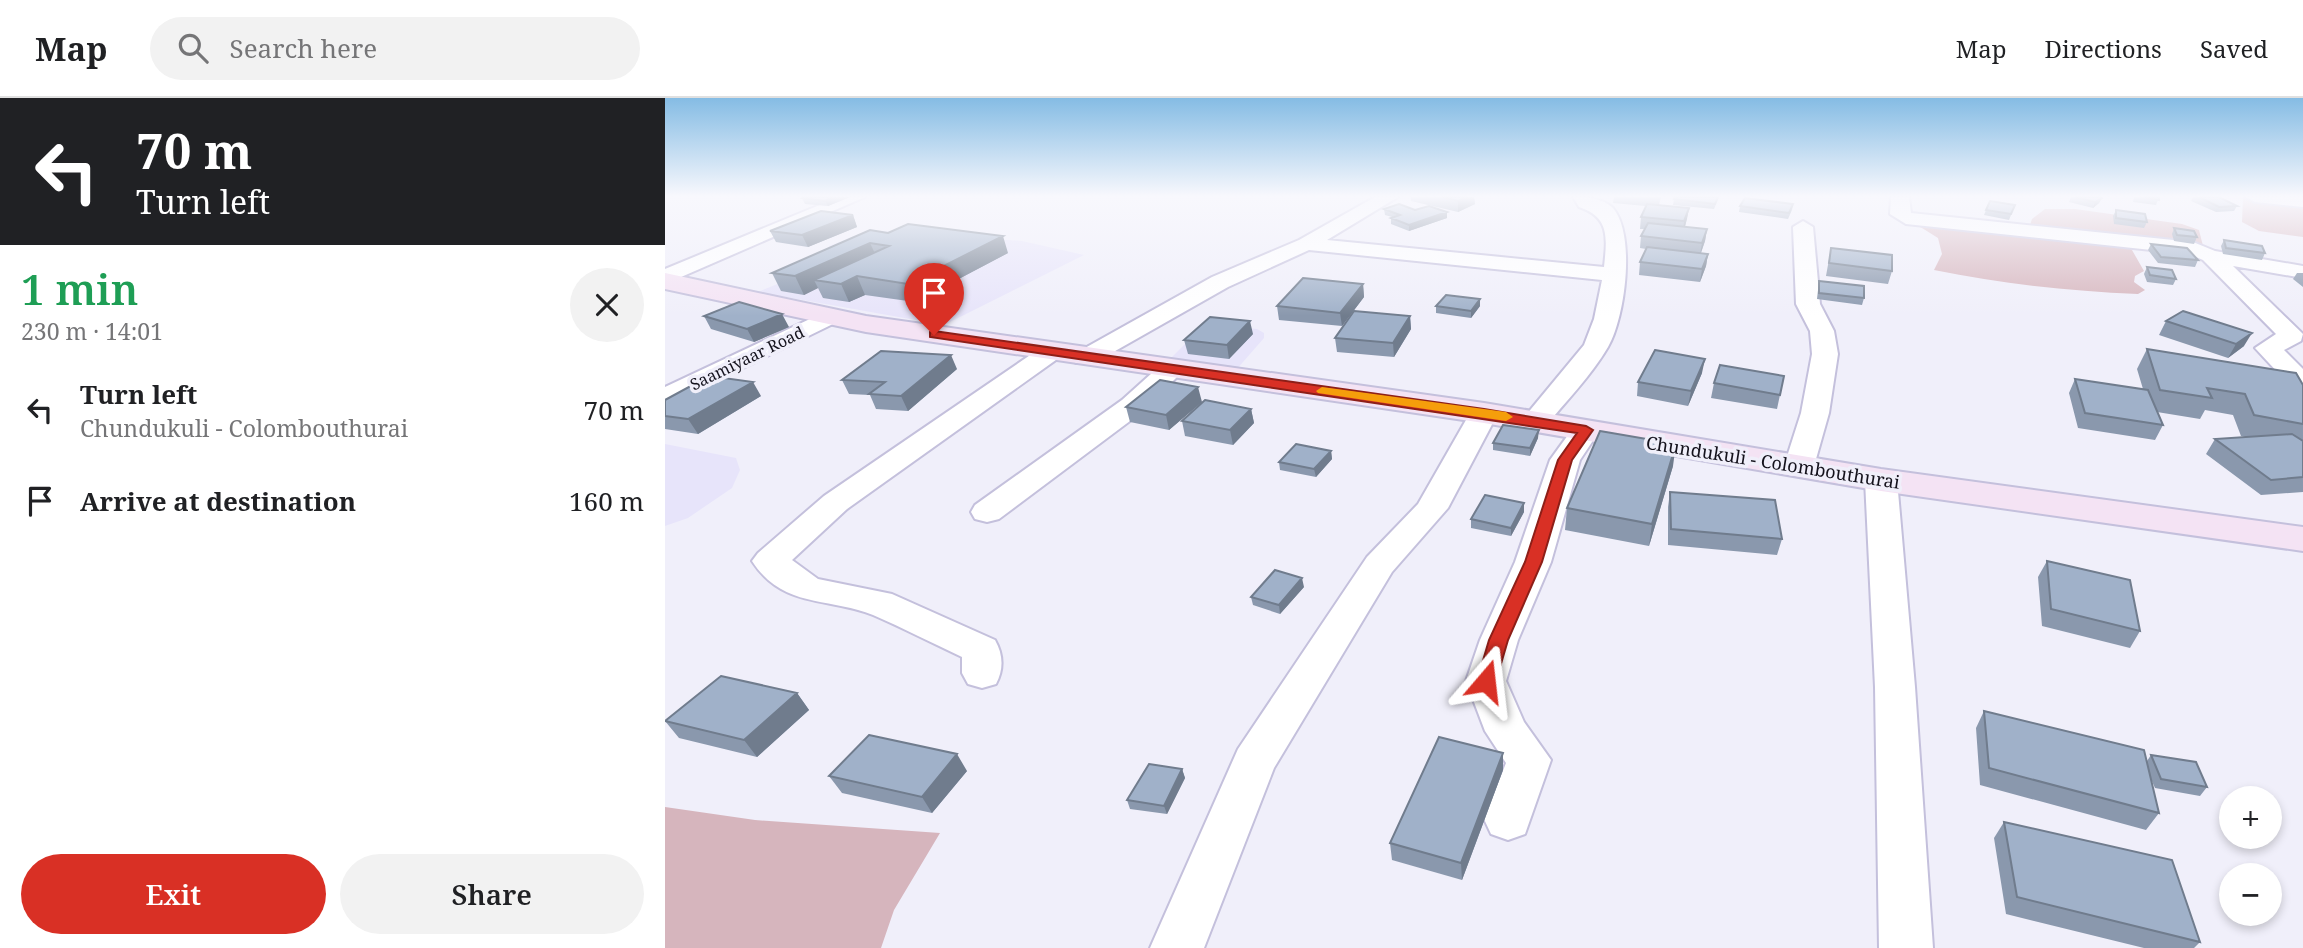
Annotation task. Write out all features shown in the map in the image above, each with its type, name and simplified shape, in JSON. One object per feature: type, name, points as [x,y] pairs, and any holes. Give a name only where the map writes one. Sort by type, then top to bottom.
[{"type":"main road","name":"Chundukuli - Colombouthurai","points":[[665,279],[829,317],[1086,358],[1484,413],[1881,480],[2303,539]]},
{"type":"street","points":[[665,279],[764,237]]},
{"type":"street","points":[[1086,358],[1220,282],[1319,237]]},
{"type":"street","points":[[1535,421],[1598,343],[1615,275],[1615,237]]},
{"type":"street","points":[[1799,467],[1815,413],[1825,355],[1822,331],[1808,304],[1804,237]]},
{"type":"street","points":[[2085,237],[2193,248],[2210,256],[2303,272]]},
{"type":"street","points":[[1306,244],[1615,275]]},
{"type":"street","points":[[2210,256],[2292,337],[2269,348],[2303,384]]},
{"type":"street","name":"Saamiyaar Road","points":[[665,398],[829,317]]},
{"type":"street","points":[[982,673],[981,650],[879,604],[807,589],[770,561],[803,527],[839,499],[1051,352]]},
{"type":"street","points":[[986,512],[1132,406],[1171,370]]},
{"type":"street","points":[[1177,948],[1254,762],[1379,565],[1432,509],[1457,458],[1484,413]]},
{"type":"street","points":[[1508,819],[1529,761],[1506,731],[1486,681],[1499,640],[1533,562],[1565,460],[1586,430]]},
{"type":"street","points":[[1881,480],[1895,687],[1906,948]]},
{"type":"shaded area","points":[[852,237],[962,237],[1022,241],[1084,255],[944,325],[758,292],[817,268],[829,246]]},
{"type":"shaded area","points":[[1936,237],[2201,237],[2203,246],[2193,248],[2128,243],[2144,271],[2135,276],[2134,282],[2145,290],[2138,294],[2010,283],[1934,270],[1942,254]]},
{"type":"shaded area","points":[[1234,327],[1257,329],[1264,333],[1264,338],[1229,378],[1161,368],[1195,334]]},
{"type":"shaded area","points":[[665,444],[736,458],[740,470],[732,488],[688,518],[665,526]]},
{"type":"shaded area","points":[[665,807],[755,820],[940,833],[894,910],[881,948],[665,948]]},
{"type":"building","points":[[855,237],[1002,237],[908,284],[857,276],[841,284],[814,280],[889,246],[870,243],[795,276],[772,273]]},
{"type":"building","points":[[1647,237],[1704,237],[1702,243]]},
{"type":"building","points":[[2224,240],[2262,246],[2265,253],[2226,248]]},
{"type":"building","points":[[2151,244],[2187,248],[2198,260],[2161,257]]},
{"type":"building","points":[[1647,247],[1708,254],[1702,269],[1640,262]]},
{"type":"building","points":[[1831,248],[1892,255],[1892,271],[1829,263]]},
{"type":"building","points":[[2147,267],[2172,270],[2176,279],[2150,275]]},
{"type":"building","points":[[1303,278],[1363,284],[1340,313],[1277,306]]},
{"type":"building","points":[[1819,281],[1864,286],[1864,298],[1819,293]]},
{"type":"building","points":[[1446,295],[1480,299],[1471,311],[1436,306]]},
{"type":"building","points":[[739,302],[782,314],[747,329],[704,316]]},
{"type":"building","points":[[1354,311],[1410,316],[1393,343],[1335,338]]},
{"type":"building","points":[[2183,311],[2252,333],[2236,344],[2166,321]]},
{"type":"building","points":[[1210,317],[1250,321],[1227,345],[1184,340]]},
{"type":"building","points":[[2147,349],[2296,373],[2303,385],[2303,424],[2254,415],[2245,394],[2207,388],[2212,398],[2160,390]]},
{"type":"building","points":[[1655,350],[1705,359],[1691,391],[1638,382]]},
{"type":"building","points":[[881,351],[951,355],[901,396],[869,394],[885,382],[842,380]]},
{"type":"building","points":[[1720,365],[1784,376],[1780,395],[1714,383]]},
{"type":"building","points":[[709,376],[753,382],[688,419],[665,416],[665,400]]},
{"type":"building","points":[[2075,379],[2148,390],[2163,425],[2085,413]]},
{"type":"building","points":[[1160,380],[1198,387],[1166,415],[1126,407]]},
{"type":"building","points":[[1205,400],[1251,409],[1230,430],[1182,421]]},
{"type":"building","points":[[1503,425],[1539,430],[1530,448],[1493,443]]},
{"type":"building","points":[[1600,431],[1676,444],[1652,524],[1567,508]]},
{"type":"building","points":[[2292,434],[2303,441],[2303,477],[2271,480],[2215,439]]},
{"type":"building","points":[[1296,444],[1331,451],[1314,469],[1279,462]]},
{"type":"building","points":[[1670,492],[1775,500],[1782,539],[1671,529]]},
{"type":"building","points":[[1485,495],[1524,503],[1511,528],[1471,519]]},
{"type":"building","points":[[2047,561],[2130,580],[2140,631],[2051,609]]},
{"type":"building","points":[[1275,570],[1302,578],[1279,605],[1251,597]]},
{"type":"building","points":[[721,676],[797,693],[744,740],[665,721]]},
{"type":"building","points":[[1984,711],[2144,750],[2159,813],[1989,768]]},
{"type":"building","points":[[869,735],[957,754],[922,797],[829,776]]},
{"type":"building","points":[[1439,737],[1503,753],[1461,863],[1390,843]]},
{"type":"building","points":[[2151,755],[2196,762],[2207,787],[2161,779]]},
{"type":"building","points":[[1149,764],[1182,769],[1164,806],[1127,800]]},
{"type":"building","points":[[2004,822],[2172,860],[2200,942],[2017,897]]},
{"type":"slow traffic","points":[[1322,391],[1506,417]]},
{"type":"route","points":[[934,335],[1484,413],[1586,430],[1565,460],[1533,562],[1499,640],[1486,681]]}]
